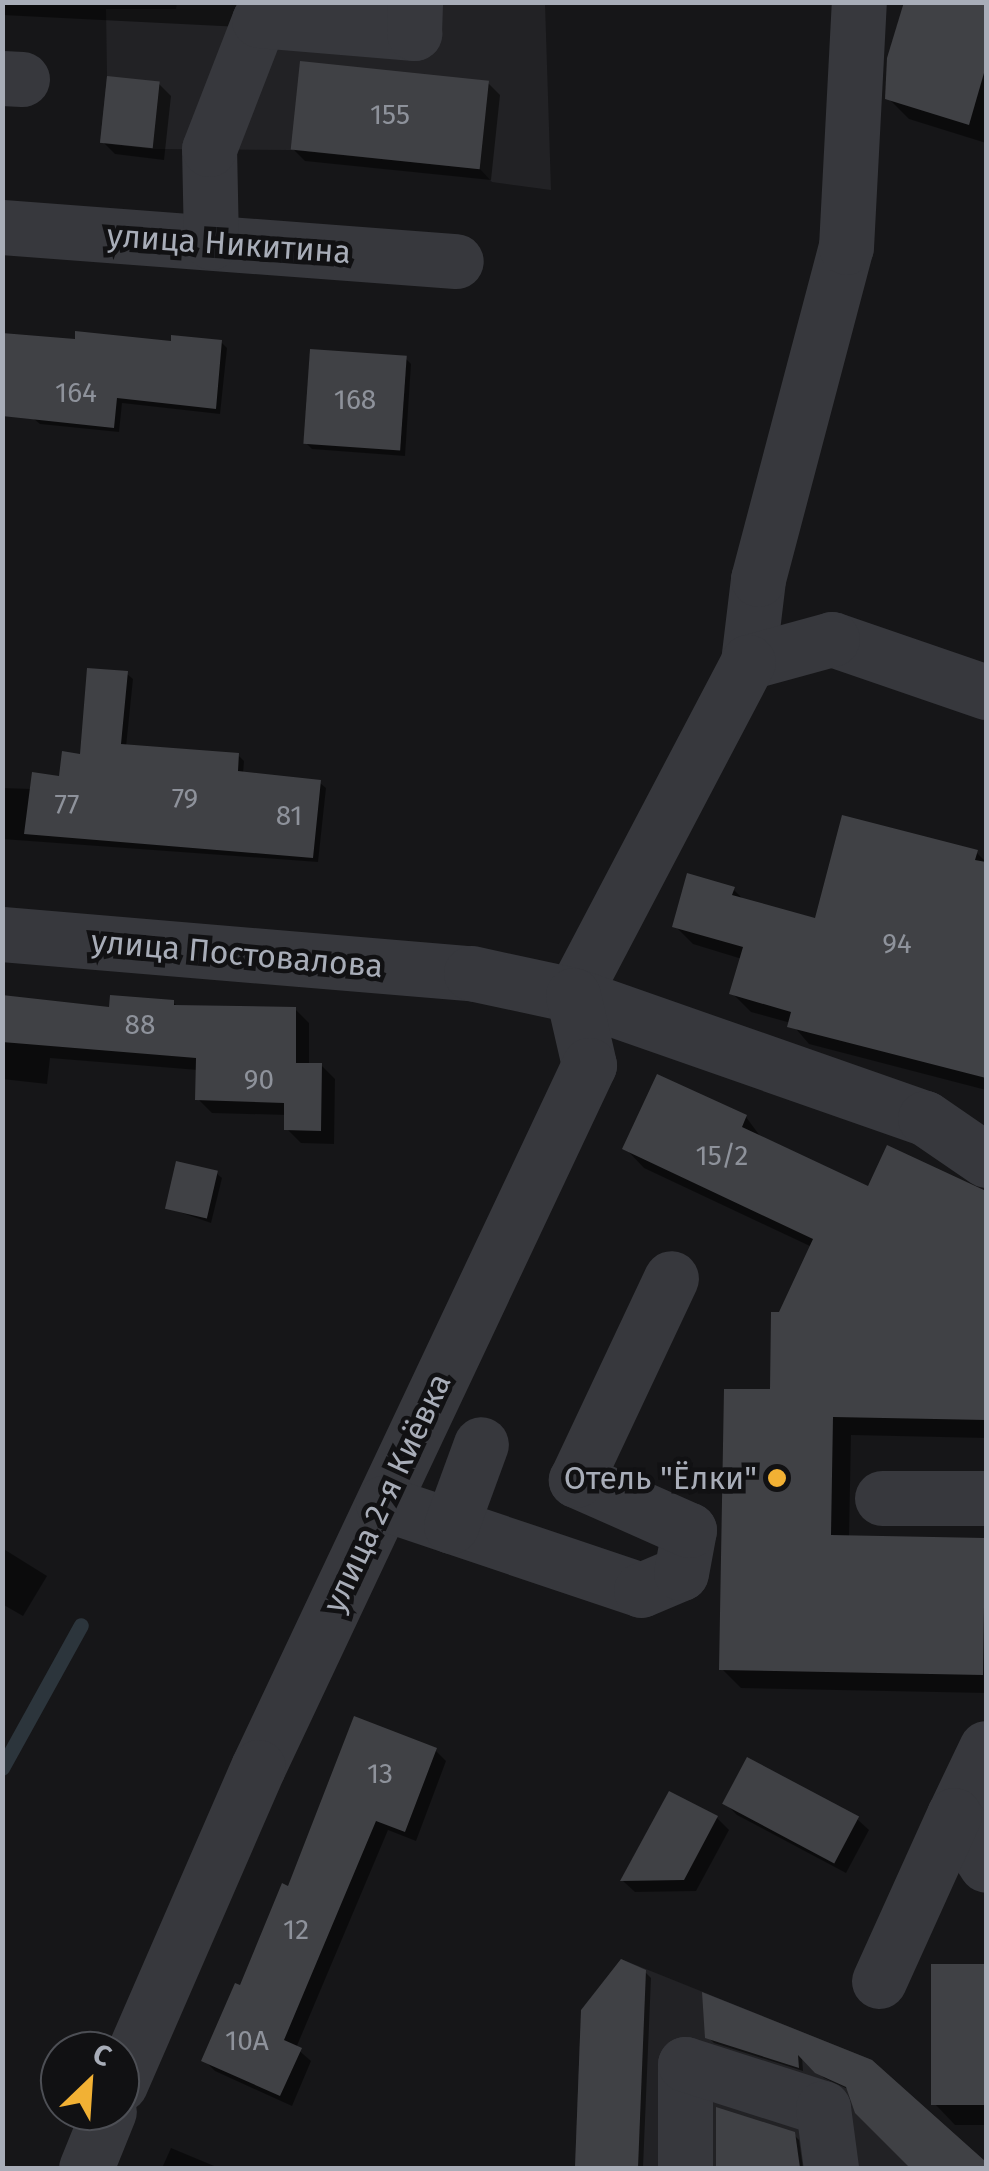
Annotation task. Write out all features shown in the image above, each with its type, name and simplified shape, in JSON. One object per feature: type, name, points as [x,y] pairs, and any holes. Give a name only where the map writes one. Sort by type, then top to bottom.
[{"type":"street","points":[[211,242],[209,149],[259,11],[414,32],[415,2]]},
{"type":"street","points":[[859,2],[846,246],[758,579],[748,662],[573,994],[925,1118],[986,1160]]},
{"type":"street","name":"улица Никитина","points":[[2,227],[456,262]]},
{"type":"street","points":[[748,662],[832,640],[986,692]]},
{"type":"street","name":"улица Постовалова","points":[[2,934],[471,972],[573,994]]},
{"type":"street","name":"улица 2-я Киёвка","points":[[140,2038],[258,1767],[590,1065],[573,994]]},
{"type":"street","points":[[382,1503],[642,1590],[681,1573],[688,1530],[576,1480],[672,1278]]},
{"type":"street","points":[[452,1526],[481,1444]]},
{"type":"street","points":[[882,1498],[986,1498]]},
{"type":"street","points":[[879,1981],[986,1748]]},
{"type":"street","points":[[954,1815],[986,1865]]},
{"type":"street","points":[[685,2168],[685,2064],[823,2108],[831,2168]]},
{"type":"street","points":[[86,2168],[101,2131]]},
{"type":"shaded area","points":[[177,2],[545,3],[551,190],[492,182],[480,169],[291,150],[153,149],[100,143],[107,76],[106,9],[176,9]]},
{"type":"shaded area","points":[[621,1959],[872,2060],[986,2162],[986,2168],[575,2168],[580,2036],[592,1997]]},
{"type":"building","points":[[904,2],[986,2],[986,66],[969,125],[885,99],[887,58]]},
{"type":"building","points":[[300,61],[489,81],[480,169],[291,150]]},
{"type":"building","points":[[107,76],[160,82],[153,148],[100,143]]},
{"type":"building","points":[[75,331],[171,341],[171,335],[222,340],[216,409],[117,398],[114,428],[2,416],[2,333],[75,339]]},
{"type":"building","points":[[310,349],[407,356],[400,451],[303,444]]},
{"type":"building","points":[[87,668],[128,671],[121,744],[239,753],[238,771],[321,780],[313,858],[24,834],[32,772],[59,776],[62,751],[80,754]]},
{"type":"building","points":[[842,815],[978,850],[975,860],[986,862],[986,1078],[787,1027],[791,1012],[729,994],[743,947],[672,927],[687,873],[735,887],[732,895],[815,918]]},
{"type":"building","points":[[2,995],[109,1007],[110,995],[174,1000],[174,1005],[296,1007],[296,1063],[322,1063],[321,1131],[284,1130],[284,1103],[195,1100],[196,1058],[2,1042]]},
{"type":"building","name":"Отель \"Ёлки\"","points":[[657,1074],[747,1115],[742,1127],[868,1186],[887,1145],[986,1191],[986,1420],[833,1417],[831,1535],[985,1538],[983,1675],[719,1670],[724,1389],[770,1389],[771,1312],[779,1312],[813,1239],[622,1149]]},
{"type":"building","points":[[176,1161],[218,1171],[207,1218],[165,1209]]},
{"type":"building","points":[[354,1716],[437,1748],[405,1832],[376,1821],[284,2040],[302,2048],[280,2096],[201,2061],[235,1983],[240,1985],[282,1883],[288,1886]]},
{"type":"building","points":[[747,1757],[859,1817],[834,1863],[722,1804]]},
{"type":"building","points":[[669,1791],[718,1816],[684,1880],[620,1881]]},
{"type":"building","points":[[621,1959],[646,1970],[638,2168],[575,2168],[581,2010]]},
{"type":"building","points":[[931,1964],[986,1964],[986,2105],[931,2105]]},
{"type":"building","points":[[702,1992],[872,2060],[986,2162],[986,2168],[910,2168],[855,2113],[846,2087],[815,2073],[798,2055],[799,2068],[705,2038]]},
{"type":"building","points":[[716,2107],[795,2132],[800,2168],[716,2168]]},
{"type":"waterway","points":[[2,1768],[81,1625]]},
{"type":"place","name":"Отель \"Ёлки\"","points":[[777,1478]]}]
